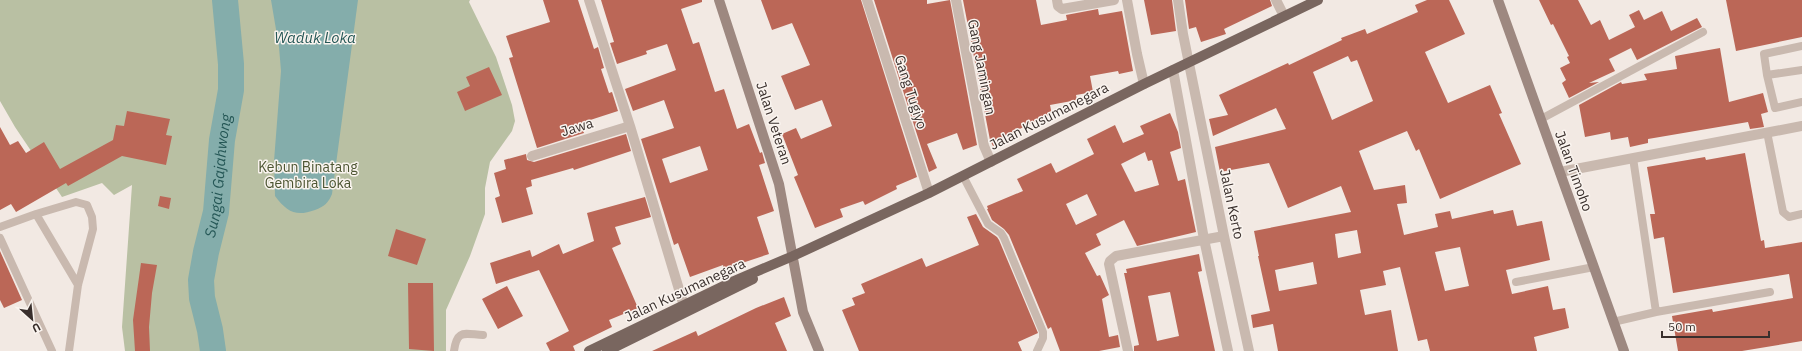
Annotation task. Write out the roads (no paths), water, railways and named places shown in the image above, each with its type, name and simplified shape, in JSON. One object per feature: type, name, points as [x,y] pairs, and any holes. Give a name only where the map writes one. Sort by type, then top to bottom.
[{"type":"main road","name":"Jalan Veteran","points":[[719,0],[780,184],[803,312],[819,351]]},
{"type":"main road","name":"Jalan Kusumanegara","points":[[589,351],[734,281],[793,256],[929,193],[1144,84],[1318,0]]},
{"type":"main road","name":"Jalan Timoho","points":[[1498,0],[1624,351]]},
{"type":"main road","name":"Jalan Kusumanegara","points":[[607,351],[737,288],[793,256]]},
{"type":"street","points":[[589,0],[630,126],[684,306]]},
{"type":"street","name":"Gang Tugiyo","points":[[867,0],[929,193]]},
{"type":"street","name":"Gang Jamingan","points":[[956,0],[984,146],[991,162]]},
{"type":"street","points":[[1057,0],[1058,6],[1062,9],[1114,0]]},
{"type":"street","points":[[1127,0],[1144,84]]},
{"type":"street","name":"Jalan Kerto","points":[[1178,0],[1224,236],[1249,351]]},
{"type":"street","points":[[1276,0],[1284,16]]},
{"type":"street","points":[[1173,70],[1204,239],[1228,351]]},
{"type":"street","name":"Jawa","points":[[532,156],[630,126]]},
{"type":"street","points":[[1560,172],[1802,126]]},
{"type":"street","points":[[1128,351],[1109,264],[1110,261],[1116,256],[1224,236]]},
{"type":"lane","points":[[1541,119],[1703,32]]},
{"type":"lane","points":[[1802,46],[1764,54],[1767,75],[1775,108],[1802,102]]},
{"type":"lane","points":[[1767,75],[1802,70]]},
{"type":"lane","points":[[1767,132],[1783,212],[1788,217],[1802,214]]},
{"type":"lane","points":[[1633,158],[1656,312]]},
{"type":"lane","points":[[963,176],[988,224],[1001,233],[1004,238],[1042,332],[1043,338],[1037,351]]},
{"type":"lane","points":[[0,227],[76,202],[87,206],[92,217],[93,230],[78,285],[69,351]]},
{"type":"lane","points":[[36,214],[78,285]]},
{"type":"lane","points":[[0,238],[52,351]]},
{"type":"lane","points":[[1516,282],[1594,267]]},
{"type":"lane","points":[[1613,322],[1656,312],[1770,292]]},
{"type":"lane","points":[[454,351],[455,339],[458,335],[483,335]]},
{"type":"water","name":"Waduk Loka","points":[[271,0],[358,0],[332,194],[324,206],[302,213],[292,212],[275,196],[274,161],[281,71],[279,47]]},
{"type":"waterway","name":"Sungai Gajahwong","points":[[213,351],[210,330],[202,298],[201,280],[216,212],[222,140],[231,90],[231,64],[225,0]]},
{"type":"park label","name":"Kebun Binatang Gembira Loka","points":[[308,176]]}]
